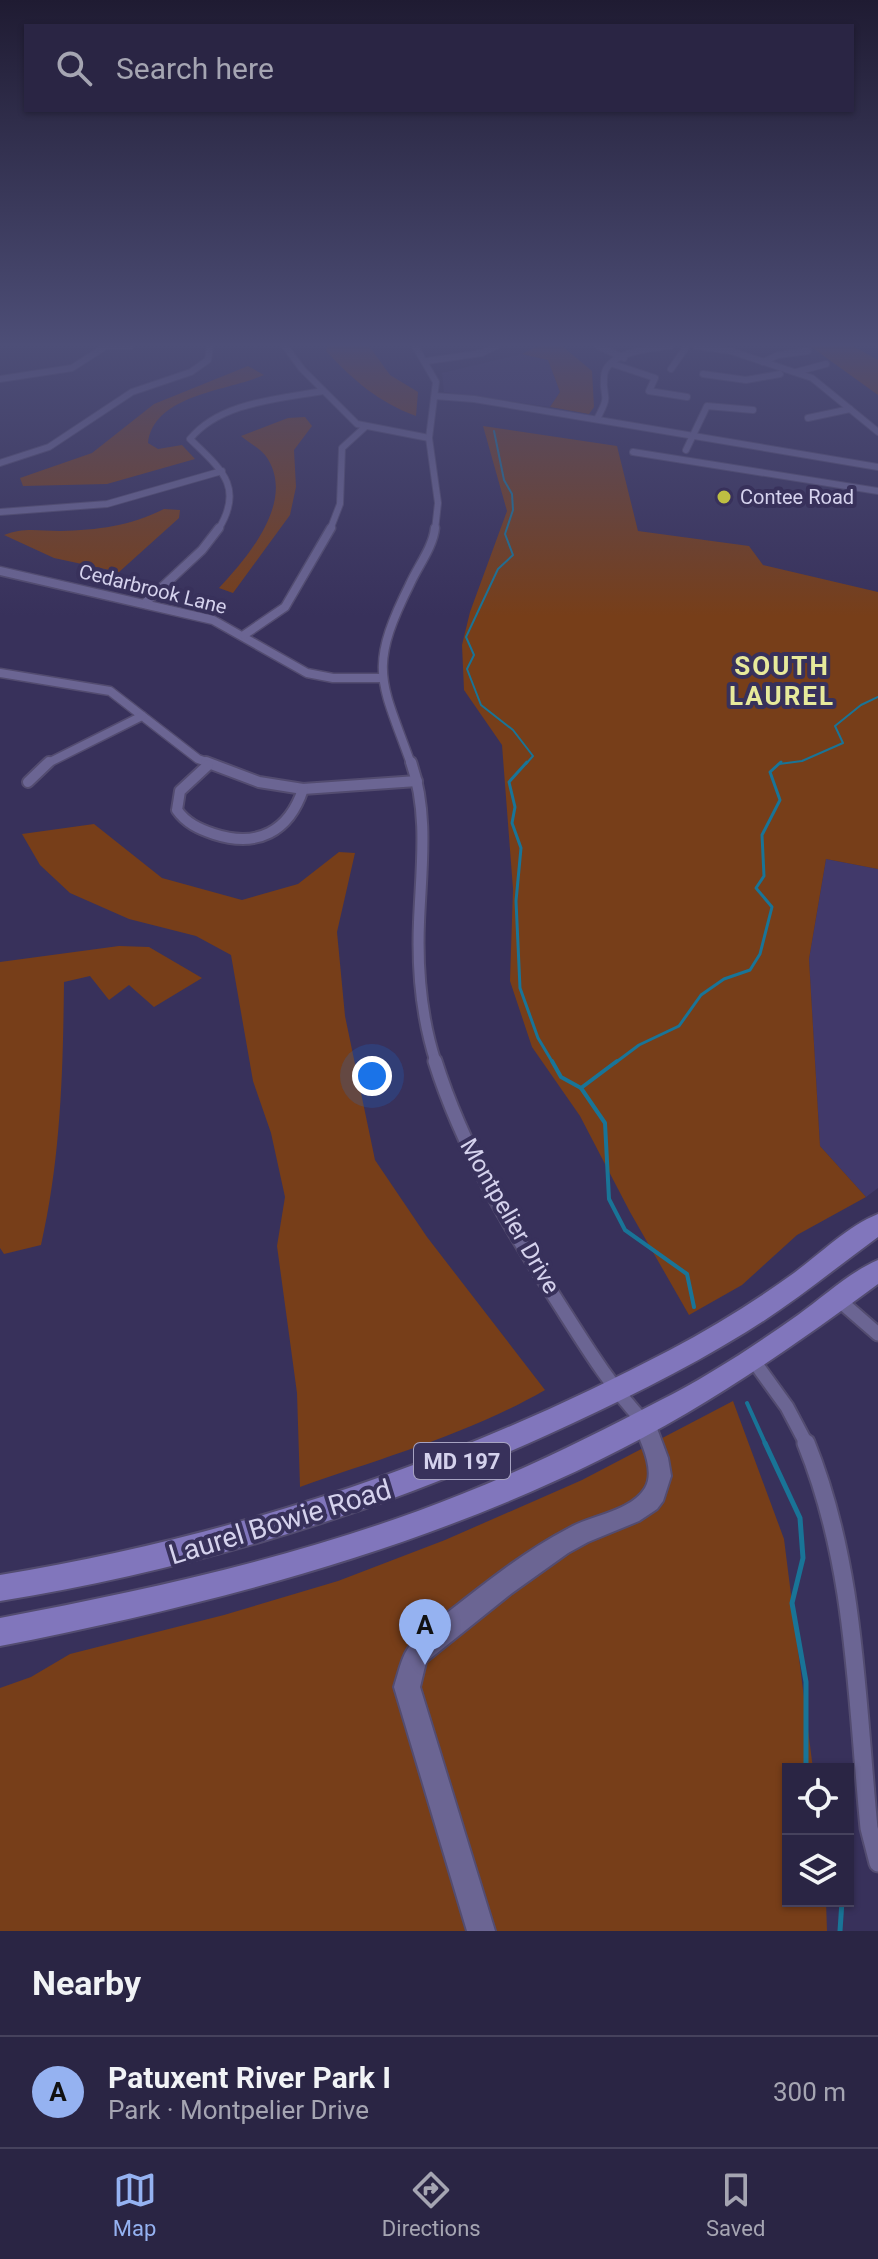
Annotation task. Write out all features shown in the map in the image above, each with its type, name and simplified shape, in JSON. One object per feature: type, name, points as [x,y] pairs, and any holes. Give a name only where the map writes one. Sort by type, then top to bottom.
[{"type":"main road","name":"Laurel Bowie Road","points":[[0,1588],[135,1565],[353,1503],[496,1447],[615,1391],[763,1308],[878,1224]]},
{"type":"main road","name":"Laurel Bowie Road","points":[[0,1632],[184,1595],[337,1552],[539,1478],[644,1423],[753,1360],[878,1271]]},
{"type":"street","points":[[0,463],[49,447],[65,436]]},
{"type":"street","points":[[145,603],[229,516],[232,495],[222,471],[190,439],[191,436]]},
{"type":"street","points":[[244,635],[272,618],[293,595],[335,520],[340,497],[340,451],[352,436]]},
{"type":"street","points":[[418,436],[429,438]]},
{"type":"street","points":[[686,450],[692,436]]},
{"type":"street","points":[[698,436],[878,467]]},
{"type":"street","name":"Montpelier Drive","points":[[429,438],[438,503],[436,528],[388,639],[381,678],[417,781],[422,821],[420,993],[427,1033],[446,1095],[490,1191],[615,1391],[644,1423],[660,1482],[654,1496],[639,1508],[555,1548],[431,1641],[416,1655],[409,1669],[407,1687],[420,1739],[481,1931]]},
{"type":"street","points":[[633,452],[878,491]]},
{"type":"street","points":[[0,512],[107,504],[222,471]]},
{"type":"street","name":"Cedarbrook Lane","points":[[0,571],[213,620],[244,635],[301,671],[333,678],[381,678]]},
{"type":"street","points":[[0,684],[5,674],[102,688],[120,696],[208,765],[270,784],[303,789],[417,781]]},
{"type":"street","points":[[28,782],[47,763],[142,716]]},
{"type":"street","points":[[208,765],[183,787],[176,806],[187,823],[225,838],[254,839],[278,830],[294,817],[303,789]]},
{"type":"street","points":[[840,1301],[878,1332]]},
{"type":"street","points":[[753,1360],[804,1438],[831,1522],[846,1601],[869,1828],[878,1863]]},
{"type":"shaded area","points":[[113,436],[150,436],[148,443],[158,449],[182,445],[195,459],[107,484],[23,486],[20,478],[92,453]]},
{"type":"shaded area","points":[[241,436],[304,436],[294,450],[296,487],[290,515],[233,593],[219,588],[255,544],[273,508],[276,490],[274,472],[260,450]]},
{"type":"shaded area","points":[[486,436],[551,436],[617,446],[638,531],[749,546],[763,565],[878,592],[878,869],[826,859],[809,959],[820,1146],[866,1197],[797,1235],[742,1285],[689,1315],[580,1116],[532,1047],[510,981],[513,889],[502,745],[464,690],[462,645],[470,612],[507,511]]},
{"type":"shaded area","points":[[164,509],[180,510],[179,518],[119,572],[54,558],[4,535],[25,530],[60,531],[114,526]]},
{"type":"shaded area","points":[[94,824],[162,878],[242,900],[298,884],[339,852],[355,853],[337,932],[345,1016],[375,1160],[427,1237],[545,1390],[456,1432],[300,1487],[297,1393],[277,1246],[285,1197],[271,1133],[253,1081],[231,955],[196,936],[129,919],[70,893],[40,865],[22,834]]},
{"type":"shaded area","points":[[826,859],[878,869],[878,1188],[866,1197],[820,1146],[809,959]]},
{"type":"shaded area","points":[[119,946],[149,947],[202,978],[154,1007],[129,985],[109,1000],[90,976],[64,982],[57,1147],[41,1245],[4,1254],[0,1248],[0,962]]},
{"type":"shaded area","points":[[733,1401],[784,1539],[812,1763],[782,1763],[782,1907],[826,1907],[827,1931],[0,1931],[0,1688],[31,1677],[70,1654],[224,1615],[338,1581],[445,1540],[582,1480]]},
{"type":"waterway","points":[[495,436],[504,480],[512,494],[513,510],[505,534],[513,555],[498,569],[466,637],[474,655],[467,669],[481,705],[513,730],[533,756],[526,764]]},
{"type":"waterway","points":[[779,764],[802,761],[843,743],[835,726],[861,705],[878,697]]},
{"type":"waterway","points":[[527,762],[509,782],[515,807],[512,823],[521,848],[516,901],[520,988],[538,1038],[553,1063]]},
{"type":"waterway","points":[[615,1063],[639,1045],[679,1026],[701,995],[724,979],[750,970],[760,954],[772,907],[756,888],[764,876],[762,835],[780,800],[770,772],[781,762]]},
{"type":"waterway","points":[[552,1061],[561,1077],[581,1088]]},
{"type":"waterway","points":[[581,1088],[617,1061]]},
{"type":"waterway","points":[[581,1088],[605,1123],[609,1199],[625,1230],[687,1274],[694,1307]]},
{"type":"waterway","points":[[747,1403],[766,1445]]},
{"type":"waterway","points":[[765,1443],[800,1518],[803,1558],[792,1603],[806,1682],[806,1763]]},
{"type":"waterway","points":[[840,1931],[842,1907]]},
{"type":"place","name":"Contee Road","points":[[724,497]]},
{"type":"place","name":"Patuxent River Park I","points":[[425,1665]]},
{"type":"district","name":"SOUTH LAUREL","points":[[782,681]]}]
